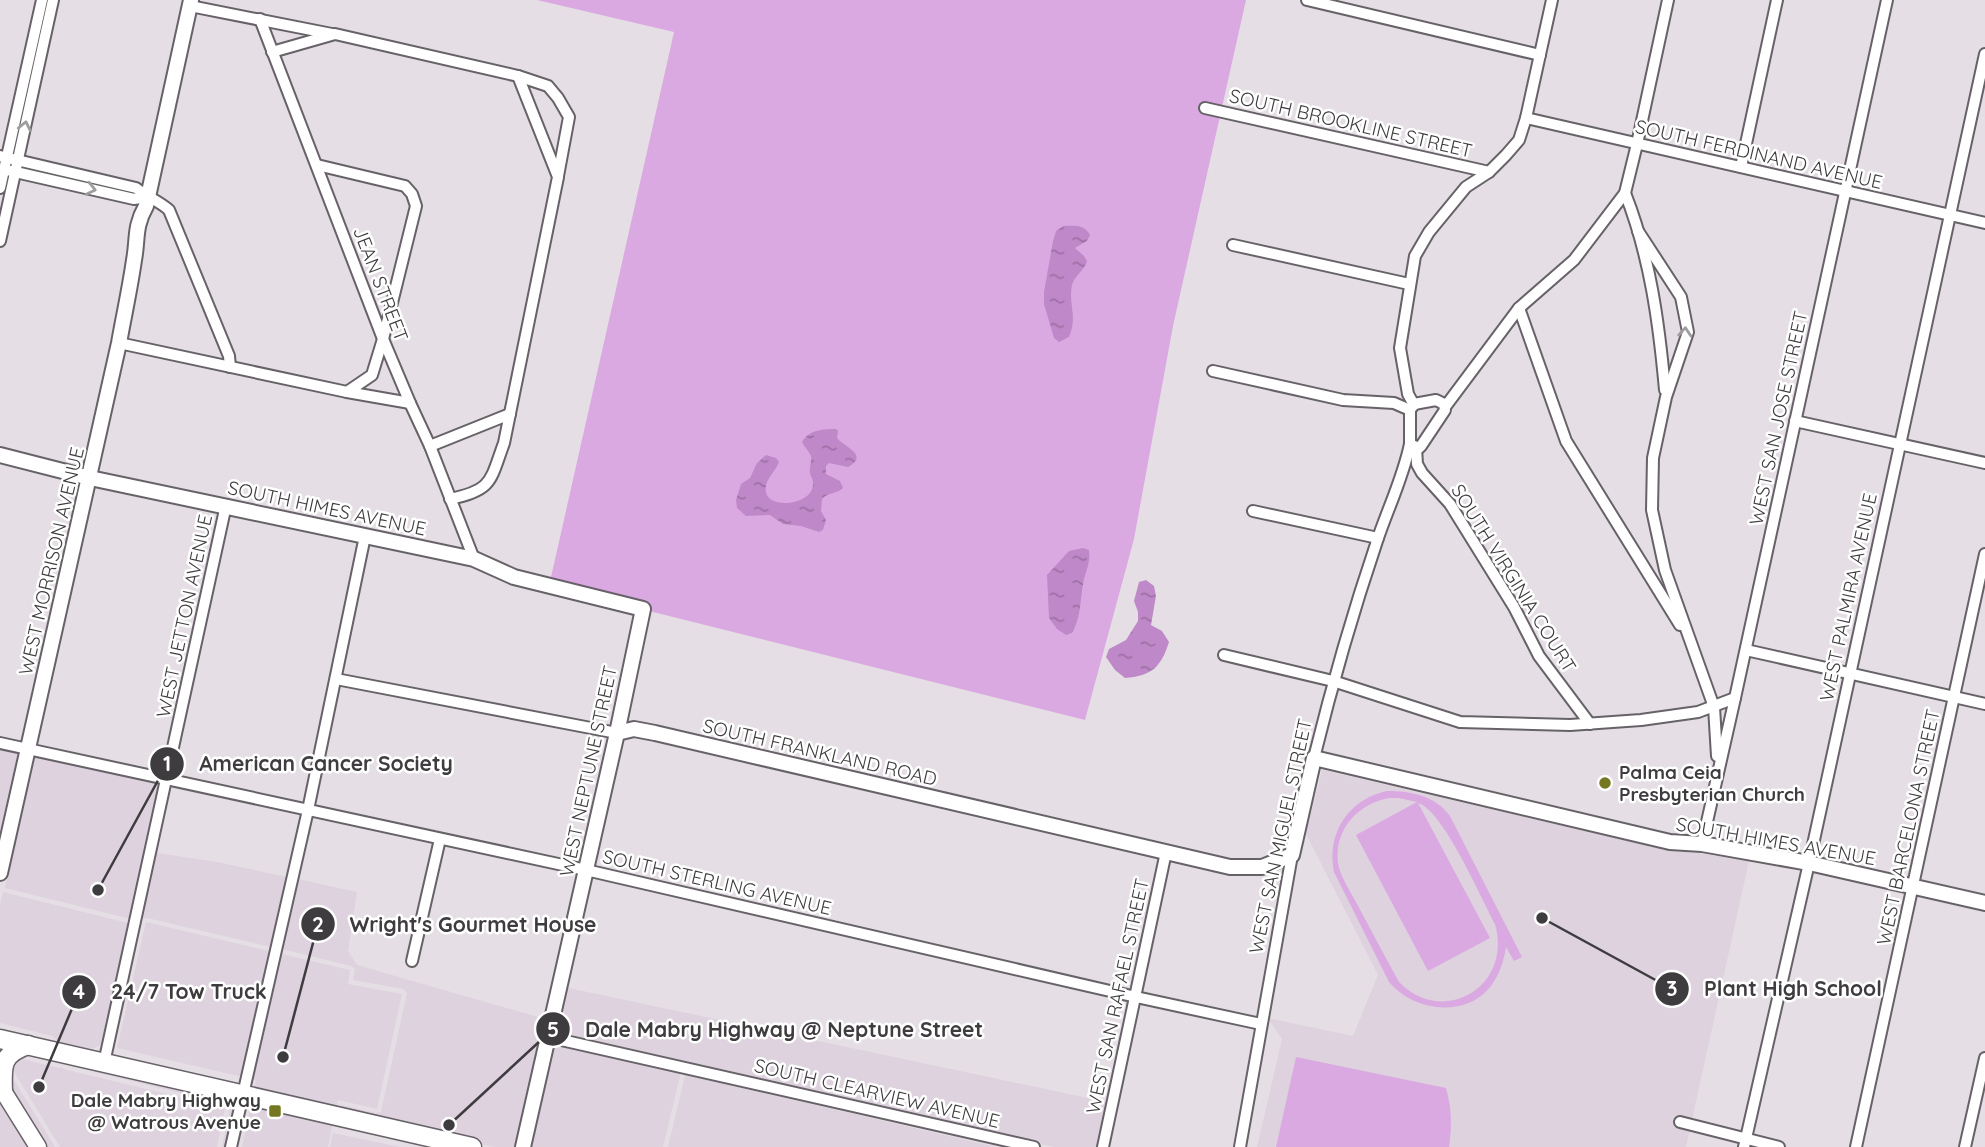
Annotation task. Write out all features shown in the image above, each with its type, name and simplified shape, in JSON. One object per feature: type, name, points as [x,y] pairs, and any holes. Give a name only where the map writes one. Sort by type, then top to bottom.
[{"type":"main road","points":[[0,1039],[472,1147]]},
{"type":"main road","points":[[27,1045],[16,1049],[5,1060],[1,1089],[38,1147]]},
{"type":"street","points":[[0,241],[8,158],[42,0]]},
{"type":"street","points":[[8,158],[53,0]]},
{"type":"street","points":[[1307,0],[1540,55]]},
{"type":"street","points":[[1552,0],[1519,139],[1489,172],[1466,187],[1429,232],[1415,257],[1400,348],[1412,407],[1413,446],[1421,446],[1445,407],[1519,308],[1574,260],[1625,192],[1668,0]]},
{"type":"street","points":[[1741,167],[1777,0]]},
{"type":"street","name":"WEST SAN JOSE STREET","points":[[1702,844],[1887,0]]},
{"type":"street","points":[[190,3],[518,76],[548,86],[569,117],[504,443],[489,483],[470,495],[450,499]]},
{"type":"street","name":"WEST MORRISON AVENUE","points":[[0,873],[90,478],[119,343],[135,256],[135,239],[147,202],[190,3]]},
{"type":"street","name":"JEAN STREET","points":[[260,19],[383,339],[430,446],[474,559]]},
{"type":"street","points":[[272,52],[335,34]]},
{"type":"street","name":"WEST PALMIRA AVENUE","points":[[1745,1143],[1809,863],[1985,54]]},
{"type":"street","points":[[518,76],[558,177]]},
{"type":"street","name":"SOUTH BROOKLINE STREET","points":[[1205,108],[1489,172]]},
{"type":"street","name":"SOUTH FERDINAND AVENUE","points":[[1526,118],[1985,223]]},
{"type":"street","points":[[8,158],[136,188],[147,202]]},
{"type":"street","points":[[317,165],[405,186],[412,194],[416,206],[372,375],[347,392]]},
{"type":"street","points":[[6,170],[147,202],[162,203],[169,210],[229,356],[230,367]]},
{"type":"street","points":[[0,188],[6,170]]},
{"type":"street","points":[[1625,192],[1654,294],[1666,397]]},
{"type":"street","points":[[1638,231],[1681,297],[1688,332],[1666,397],[1653,458],[1652,510],[1666,573],[1714,707],[1718,766]]},
{"type":"street","points":[[1233,245],[1409,284]]},
{"type":"street","points":[[1519,308],[1566,441],[1692,645]]},
{"type":"street","points":[[119,343],[410,403]]},
{"type":"street","points":[[1213,371],[1343,400],[1394,403],[1412,407],[1436,400],[1445,407]]},
{"type":"street","points":[[430,446],[510,414]]},
{"type":"street","points":[[1795,421],[1985,463]]},
{"type":"street","name":"WEST SAN MIGUEL STREET","points":[[1240,1147],[1292,855],[1333,681],[1378,538],[1413,446]]},
{"type":"street","name":"SOUTH VIRGINIA COURT","points":[[1413,446],[1422,473],[1450,505],[1514,607],[1539,656],[1590,724]]},
{"type":"street","name":"SOUTH HIMES AVENUE","points":[[0,455],[90,478],[474,559],[514,577],[643,609]]},
{"type":"street","name":"WEST JETTON AVENUE","points":[[104,1063],[226,505]]},
{"type":"street","points":[[1253,511],[1378,538]]},
{"type":"street","points":[[231,1147],[308,810],[365,536]]},
{"type":"street","name":"WEST BARCELONA STREET","points":[[1856,1147],[1985,554]]},
{"type":"street","points":[[1656,585],[1666,573]]},
{"type":"street","name":"WEST NEPTUNE STREET","points":[[523,1147],[643,609]]},
{"type":"street","points":[[1746,650],[1985,704]]},
{"type":"street","points":[[1224,655],[1333,681],[1460,722],[1590,724],[1698,712],[1735,698]]},
{"type":"street","name":"SOUTH FRANKLAND ROAD","points":[[336,679],[617,733],[634,729],[645,731],[1230,867],[1262,867],[1292,855]]},
{"type":"street","name":"SOUTH STERLING AVENUE","points":[[0,743],[586,870],[1262,1024]]},
{"type":"street","name":"SOUTH HIMES AVENUE","points":[[1314,758],[1670,842],[1702,844],[1809,863],[1985,903]]},
{"type":"street","points":[[412,961],[440,839]]},
{"type":"street","name":"WEST SAN RAFAEL STREET","points":[[1103,1147],[1166,852]]},
{"type":"street","name":"SOUTH CLEARVIEW AVENUE","points":[[548,1037],[1034,1147]]},
{"type":"street","points":[[1965,1147],[1985,1058]]},
{"type":"street","points":[[1680,1122],[1745,1143],[1779,1147]]},
{"type":"shaded area","points":[[537,0],[1246,0],[1173,326],[1134,539],[1085,720],[549,586],[674,32]]},
{"type":"shaded area","points":[[0,749],[20,754],[0,846]]},
{"type":"shaded area","points":[[34,756],[162,783],[131,919],[5,888]]},
{"type":"shaded area","points":[[1322,770],[1671,851],[1749,861],[1686,1147],[1257,1147],[1282,1039],[1268,1018],[1353,1036],[1378,975],[1306,834]]},
{"type":"shaded area","points":[[1387,791],[1405,792],[1430,799],[1444,809],[1522,957],[1514,961],[1506,947],[1503,961],[1492,984],[1475,1000],[1464,1005],[1436,1007],[1422,1004],[1399,992],[1389,982],[1334,872],[1332,858],[1337,831],[1351,810],[1373,795]],"holes":[[[1399,798],[1417,802],[1356,835],[1428,971],[1490,938],[1418,803],[1439,821],[1450,838],[1495,924],[1498,946],[1494,966],[1484,982],[1471,993],[1454,1000],[1436,1001],[1417,995],[1399,982],[1339,868],[1340,839],[1350,820],[1358,812],[1378,801]]]},
{"type":"shaded area","points":[[157,853],[287,877],[271,947],[142,919]]},
{"type":"shaded area","points":[[298,879],[357,892],[348,951],[357,965],[545,1019],[517,1147],[494,1147],[340,1113],[342,1105],[381,1112],[407,993],[403,989],[353,980],[355,969],[351,966],[282,949]]},
{"type":"shaded area","points":[[3,892],[128,923],[102,1044],[92,1049],[59,1042],[52,1036],[0,1023],[0,905]]},
{"type":"shaded area","points":[[146,922],[350,970],[348,984],[402,994],[377,1109],[338,1100],[328,1147],[242,1147],[256,1080],[117,1048]]},
{"type":"shaded area","points":[[564,987],[1107,1102],[1097,1147],[1054,1147],[554,1033]]},
{"type":"shaded area","points":[[552,1043],[681,1072],[663,1147],[528,1147]]},
{"type":"shaded area","points":[[28,1051],[236,1098],[225,1147],[222,1147],[230,1109],[226,1104],[21,1054]]},
{"type":"shaded area","points":[[1296,1057],[1446,1088],[1451,1118],[1449,1147],[1276,1147]]},
{"type":"shaded area","points":[[18,1058],[225,1108],[217,1147],[60,1147],[13,1070]]},
{"type":"shaded area","points":[[9,1072],[55,1147],[44,1147],[9,1089]]},
{"type":"shaded area","points":[[685,1075],[996,1147],[668,1147]]},
{"type":"shaded area","points":[[0,1095],[32,1147],[0,1147]]},
{"type":"shaded area","points":[[333,1133],[400,1147],[330,1147]]},
{"type":"water","points":[[1063,226],[1082,227],[1090,235],[1087,241],[1075,248],[1087,261],[1072,285],[1072,330],[1069,337],[1059,342],[1054,338],[1044,304],[1044,292],[1053,241],[1056,231]]},
{"type":"water","points":[[836,429],[837,438],[853,451],[857,459],[848,467],[829,463],[826,466],[826,474],[840,481],[843,488],[822,499],[821,511],[826,520],[823,530],[819,532],[783,524],[770,515],[746,516],[737,508],[736,500],[741,484],[750,478],[757,463],[766,455],[779,462],[766,484],[769,498],[791,503],[806,497],[811,491],[813,480],[810,454],[802,442],[812,433]]},
{"type":"water","points":[[1083,548],[1089,550],[1089,559],[1079,615],[1072,633],[1066,635],[1057,629],[1049,618],[1047,575],[1069,551]]},
{"type":"water","points":[[1146,580],[1154,586],[1156,596],[1151,625],[1162,631],[1169,642],[1163,658],[1154,669],[1142,675],[1125,678],[1106,657],[1109,649],[1126,640],[1138,621],[1134,601],[1139,582]]},
{"type":"place","name":"Palma Ceia Presbyterian Church","points":[[1605,783]]},
{"type":"place","name":"American Cancer Society","points":[[98,890]]},
{"type":"place","name":"Plant High School","points":[[1542,918]]},
{"type":"place","name":"Wright's Gourmet House","points":[[283,1057]]},
{"type":"place","name":"24/7 Tow Truck","points":[[39,1087]]},
{"type":"place","name":"Dale Mabry Highway @ Watrous Avenue","points":[[275,1111]]},
{"type":"place","name":"Dale Mabry Highway @ Neptune Street","points":[[449,1125]]}]
